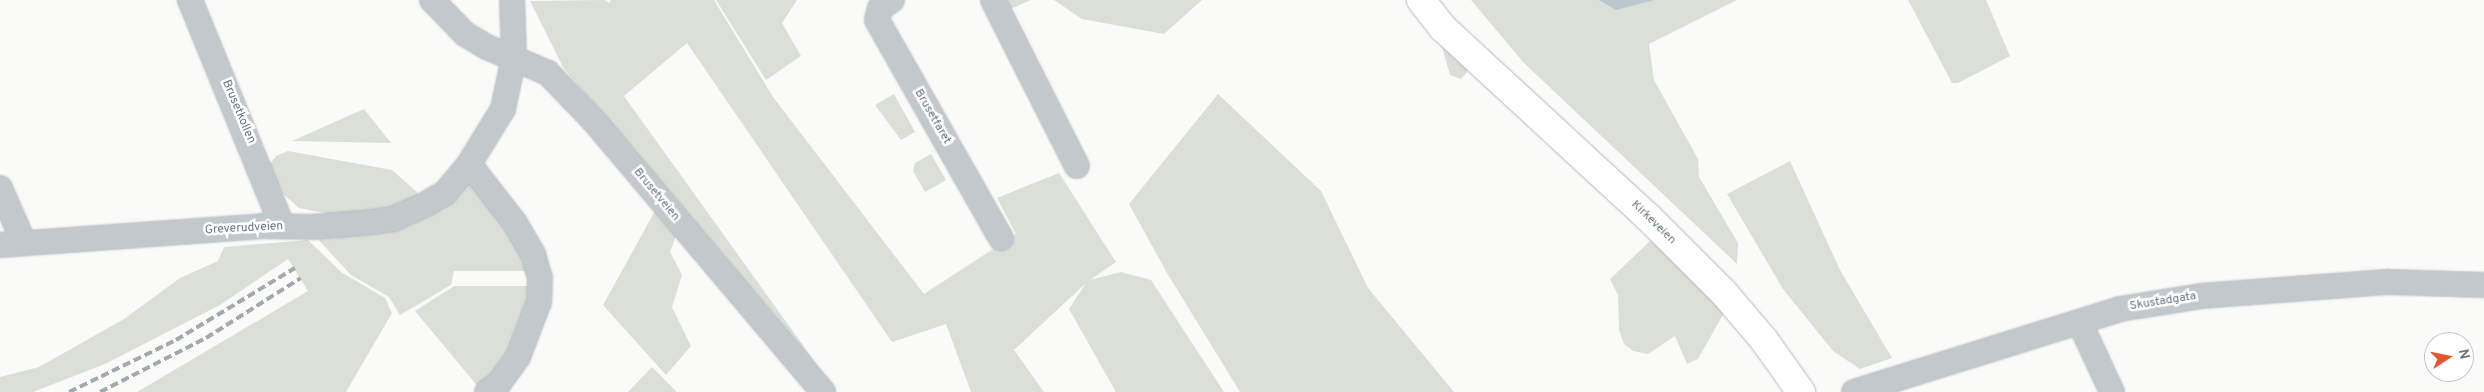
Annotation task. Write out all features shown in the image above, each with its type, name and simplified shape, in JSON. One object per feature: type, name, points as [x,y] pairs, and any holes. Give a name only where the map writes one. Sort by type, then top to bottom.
[{"type":"main road","name":"Kirkeveien","points":[[1421,0],[1443,28],[1489,68],[1724,293],[1764,340],[1801,392]]},
{"type":"main road","name":"Kirkeveien","points":[[1437,0],[1489,68]]},
{"type":"street","name":"Brusetkollen","points":[[190,0],[282,226]]},
{"type":"street","name":"Brusetveien","points":[[432,0],[465,34],[487,47],[548,73],[594,121],[823,392]]},
{"type":"street","points":[[512,0],[514,57]]},
{"type":"street","name":"Brusetfaret","points":[[892,0],[880,8],[876,20],[1001,238]]},
{"type":"street","points":[[993,0],[1077,166]]},
{"type":"street","name":"Greverudveien","points":[[0,245],[282,226],[311,227],[392,219],[445,193],[469,164],[503,109],[514,57]]},
{"type":"street","points":[[469,164],[515,223],[533,254],[540,278],[539,302],[518,358],[499,383],[487,392]]},
{"type":"street","points":[[0,188],[24,243]]},
{"type":"street","name":"Skustadgata","points":[[1854,392],[2120,309],[2201,296],[2389,282],[2484,285]]},
{"type":"street","points":[[2080,323],[2112,392]]},
{"type":"shaded area","points":[[605,0],[609,3],[611,0],[714,0],[773,97],[924,294],[1016,234],[997,198],[1059,173],[1116,262],[1090,280],[1121,272],[1151,280],[1224,392],[1116,392],[1069,309],[1086,283],[1014,350],[1044,392],[971,392],[946,324],[892,342],[687,43],[624,96],[820,369],[564,69],[530,1]]},
{"type":"shaded area","points":[[716,0],[797,0],[782,23],[801,56],[766,80]]},
{"type":"shaded area","points":[[1002,0],[1031,0],[1008,10]]},
{"type":"shaded area","points":[[1054,0],[1202,0],[1164,34],[1082,19]]},
{"type":"shaded area","points":[[1471,0],[1737,0],[1649,44],[1654,80],[1698,159],[1699,177],[1738,243],[1737,264],[1524,63]]},
{"type":"shaded area","points":[[1599,0],[1654,0],[1616,10]]},
{"type":"shaded area","points":[[1908,0],[1986,0],[2010,56],[1958,83],[1952,83]]},
{"type":"shaded area","points":[[1440,40],[1467,65],[1467,72],[1461,79],[1450,75]]},
{"type":"shaded area","points":[[894,94],[915,132],[901,140],[875,105]]},
{"type":"shaded area","points":[[1218,94],[1321,191],[1368,288],[1454,392],[1240,392],[1167,273],[1129,204]]},
{"type":"shaded area","points":[[364,109],[391,143],[292,141]]},
{"type":"shaded area","points":[[288,151],[392,170],[418,193],[418,198],[398,208],[340,216],[299,208],[283,194],[269,165],[276,156]]},
{"type":"shaded area","points":[[931,154],[946,180],[925,192],[913,171],[915,163]]},
{"type":"shaded area","points":[[1790,161],[1840,270],[1892,358],[1860,369],[1833,351],[1783,289],[1727,194]]},
{"type":"shaded area","points":[[473,182],[533,271],[454,271],[451,285],[400,315],[389,297],[351,275],[314,235]]},
{"type":"shaded area","points":[[655,211],[676,236],[670,252],[682,275],[672,307],[691,346],[666,375],[603,305]]},
{"type":"shaded area","points":[[308,240],[341,272],[385,298],[392,313],[346,392],[137,392],[308,291],[288,259],[220,305],[105,364],[33,392],[0,392],[0,377],[39,367],[124,319],[180,278],[218,261],[224,247]]},
{"type":"shaded area","points":[[1651,240],[1724,313],[1698,359],[1687,364],[1675,336],[1648,354],[1633,351],[1624,344],[1619,330],[1618,295],[1610,279]]},
{"type":"shaded area","points":[[454,286],[535,286],[516,348],[480,389],[415,311]]},
{"type":"shaded area","points":[[652,367],[677,392],[628,392]]},
{"type":"railway","points":[[69,392],[176,340],[295,268]]},
{"type":"railway","points":[[100,392],[206,338],[301,278]]}]
